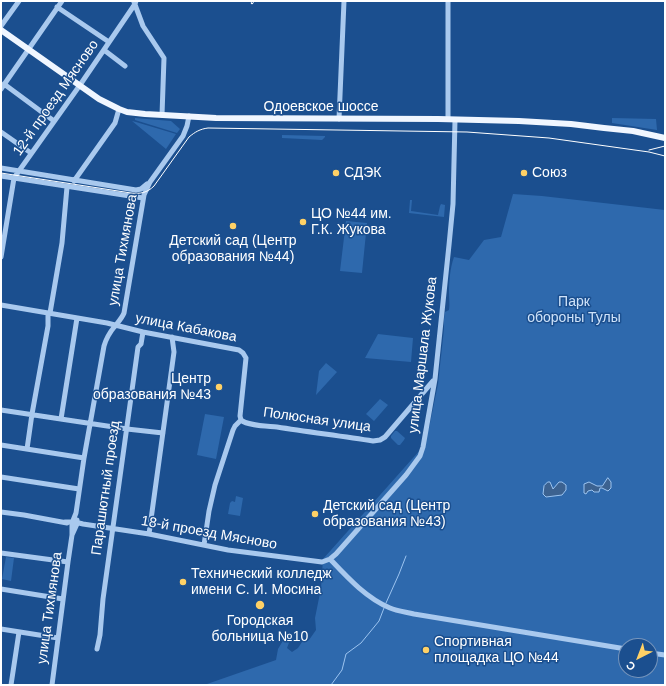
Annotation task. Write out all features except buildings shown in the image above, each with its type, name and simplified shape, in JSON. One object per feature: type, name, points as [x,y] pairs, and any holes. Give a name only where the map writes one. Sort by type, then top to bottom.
[{"type":"main road","name":"Одоевское шоссе","points":[[1,30],[99,99],[119,110],[144,114],[216,118],[519,121],[571,124],[633,131],[665,138]]},
{"type":"street","points":[[1,26],[18,1]]},
{"type":"street","points":[[54,121],[3,87],[62,1]]},
{"type":"street","points":[[339,119],[344,1]]},
{"type":"street","name":"улица Маршала Жукова","points":[[330,559],[406,475],[420,456],[425,438],[435,379],[453,204],[448,1]]},
{"type":"street","points":[[135,2],[142,26],[164,58],[162,115]]},
{"type":"street","name":"12-й проезд Мясново","points":[[1,257],[14,178],[80,85],[135,2]]},
{"type":"street","points":[[57,7],[109,42]]},
{"type":"street","points":[[104,50],[125,66]]},
{"type":"street","points":[[74,181],[115,123],[119,110]]},
{"type":"street","name":"улица Тихмянова","points":[[52,685],[79,488],[105,341],[121,320],[124,313],[146,191],[150,182],[183,136],[189,116]]},
{"type":"street","points":[[1,132],[31,153]]},
{"type":"street","points":[[1,168],[136,190],[141,189],[150,182]]},
{"type":"street","points":[[1,176],[144,198]]},
{"type":"street","points":[[27,449],[62,243],[67,187]]},
{"type":"street","name":"улица Кабакова","points":[[1,305],[116,325],[172,338],[239,350],[246,358],[240,416],[241,420]]},
{"type":"street","points":[[61,419],[77,318]]},
{"type":"street","name":"Парашютный проезд","points":[[97,649],[138,347],[141,344],[143,332]]},
{"type":"street","points":[[149,534],[174,352],[172,338]]},
{"type":"street","name":"Полюсная улица","points":[[241,420],[252,424],[298,431],[373,441],[380,440],[435,379]]},
{"type":"street","points":[[1,410],[163,433]]},
{"type":"street","points":[[204,545],[214,485],[233,430],[241,420]]},
{"type":"street","points":[[1,445],[84,458]]},
{"type":"street","points":[[1,477],[79,488]]},
{"type":"street","name":"18-й проезд Мясново","points":[[1,512],[149,534],[250,553],[322,562],[330,559]]},
{"type":"street","points":[[1,553],[68,562]]},
{"type":"street","points":[[330,559],[363,591],[377,601],[401,612],[618,648]]},
{"type":"street","points":[[1,589],[63,599]]},
{"type":"street","points":[[1,629],[58,638]]},
{"type":"street","points":[[11,685],[19,632]]},
{"type":"green space","points":[[135,118],[171,121],[180,129],[177,133],[135,120]]},
{"type":"green space","points":[[612,118],[656,119],[657,130],[612,123]]},
{"type":"green space","points":[[132,121],[136,122],[176,134],[166,149]]},
{"type":"green space","points":[[282,135],[325,137],[322,140],[282,138]]},
{"type":"green space","name":"Парк обороны Тулы","points":[[513,194],[665,210],[665,685],[207,685],[276,660],[278,649],[284,639],[290,640],[287,648],[292,652],[298,648],[302,642],[309,640],[316,630],[315,618],[321,588],[323,559],[421,449],[425,430],[429,428],[438,384],[444,319],[445,312],[449,310],[450,280],[454,257],[469,260],[484,240],[501,237]]},
{"type":"green space","points":[[410,200],[412,200],[411,211],[438,215],[441,204],[445,205],[444,217],[409,213]]},
{"type":"green space","points":[[346,221],[367,223],[362,273],[340,271]]},
{"type":"green space","points":[[378,334],[413,338],[411,362],[365,358]]},
{"type":"green space","points":[[326,363],[337,372],[316,395],[319,371]]},
{"type":"green space","points":[[380,399],[388,405],[374,421],[366,414]]},
{"type":"green space","points":[[205,414],[224,417],[216,459],[197,455]]},
{"type":"green space","points":[[395,431],[405,438],[400,445],[398,445],[391,438]]},
{"type":"green space","points":[[236,496],[243,498],[240,516],[228,514],[230,503],[232,501],[235,502]]},
{"type":"green space","points":[[6,557],[14,558],[11,581],[2,579]]},
{"type":"shaded area","points":[[608,478],[611,482],[611,488],[608,491],[600,488],[599,492],[594,492],[592,490],[588,491],[586,494],[584,493],[584,484],[589,482],[597,486],[602,486]]},
{"type":"shaded area","points":[[550,482],[553,489],[559,482],[562,482],[566,485],[566,490],[562,495],[546,497],[543,494],[544,486]]},
{"type":"waterway","points":[[386,603],[406,556]]},
{"type":"waterway","points":[[331,685],[342,670],[346,654],[361,643],[379,621],[384,608]]},
{"type":"tram line","points":[[1,173],[131,193],[143,192],[154,186],[189,137],[202,129],[208,128],[467,132],[549,138],[649,152],[665,156]]},
{"type":"tram line","points":[[649,150],[665,146]]},
{"type":"place","name":"СДЭК","points":[[336,173]]},
{"type":"place","name":"Союз","points":[[524,173]]},
{"type":"place","name":"ЦО №44 им. Г.К. Жукова","points":[[303,222]]},
{"type":"place","name":"Детский сад (Центр образования №44)","points":[[233,226]]},
{"type":"place","name":"Центр образования №43","points":[[219,387]]},
{"type":"place","name":"Детский сад (Центр образования №43)","points":[[315,514]]},
{"type":"place","name":"Технический колледж имени С. И. Мосина","points":[[183,582]]},
{"type":"place","name":"Городская больница №10","points":[[260,605]]},
{"type":"place","name":"Спортивная площадка ЦО №44","points":[[426,650]]}]
